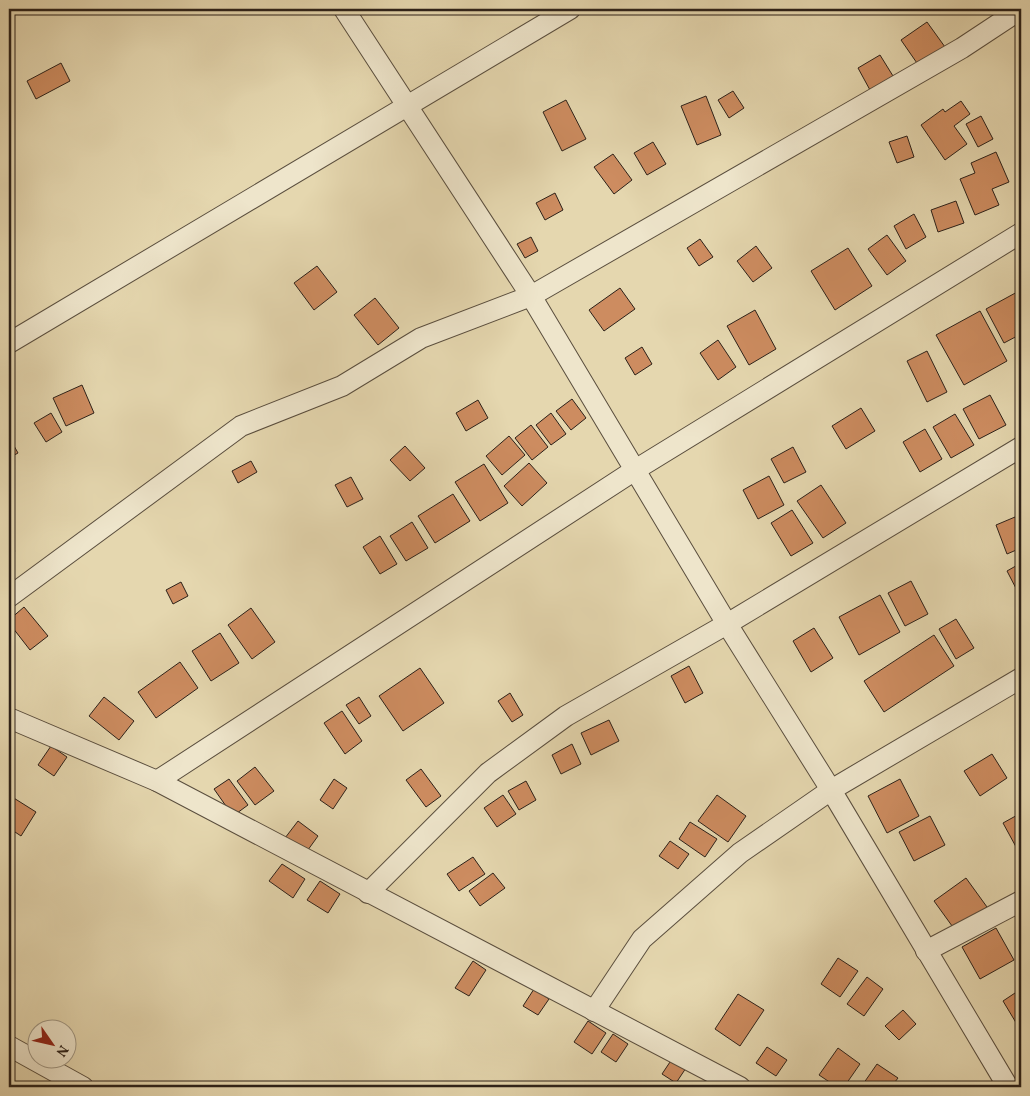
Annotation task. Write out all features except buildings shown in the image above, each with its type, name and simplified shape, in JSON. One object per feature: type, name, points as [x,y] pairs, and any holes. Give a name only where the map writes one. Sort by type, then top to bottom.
[{"type":"street","points":[[344,9],[531,296],[727,624],[831,790],[1008,1087]]},
{"type":"street","points":[[9,343],[570,9]]},
{"type":"street","points":[[9,598],[241,426],[342,386],[421,338],[531,296],[962,48],[1021,9]]},
{"type":"street","points":[[157,781],[635,470],[1021,233]]},
{"type":"street","points":[[368,893],[488,773],[566,716],[727,624],[1021,447]]},
{"type":"street","points":[[594,1010],[642,939],[740,854],[831,790],[1021,678]]},
{"type":"street","points":[[9,718],[157,781],[740,1087]]},
{"type":"street","points":[[926,951],[1021,902]]},
{"type":"street","points":[[9,1046],[82,1087]]}]
